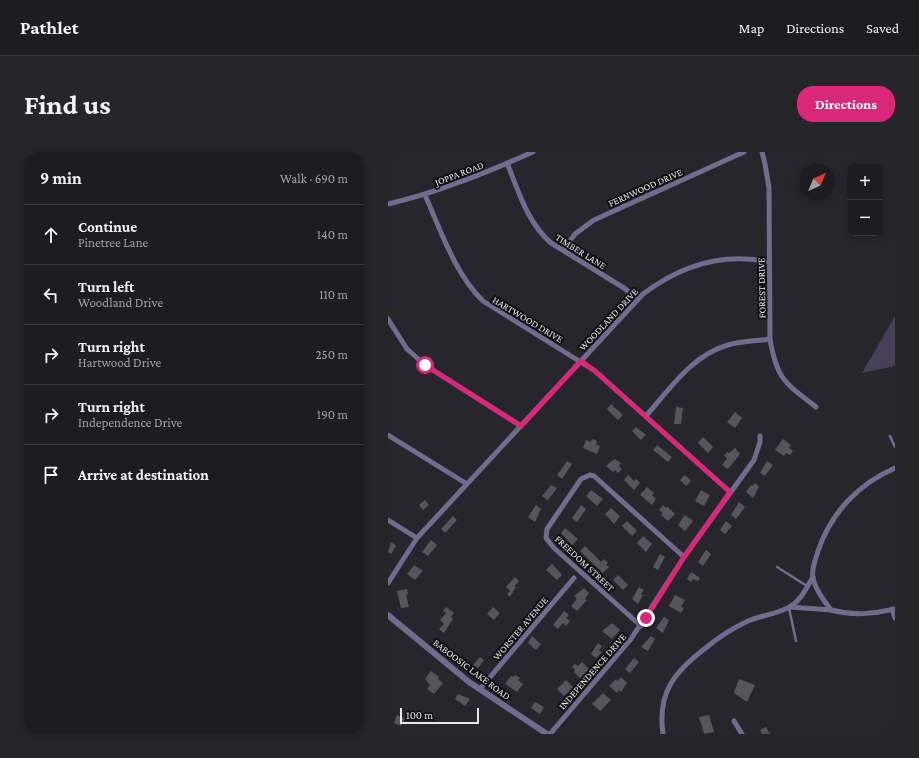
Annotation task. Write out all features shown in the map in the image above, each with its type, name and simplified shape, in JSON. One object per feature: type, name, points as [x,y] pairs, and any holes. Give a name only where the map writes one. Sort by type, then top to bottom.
[{"type":"street","name":"JOPPA ROAD","points":[[388,204],[425,195],[533,152]]},
{"type":"street","name":"FERNWOOD DRIVE","points":[[563,250],[575,234],[594,220],[744,152]]},
{"type":"street","name":"FOREST DRIVE","points":[[762,152],[768,188],[770,340],[774,360],[780,376],[793,389],[816,407]]},
{"type":"street","name":"TIMBER LANE","points":[[507,163],[534,225],[551,243],[624,288],[637,300]]},
{"type":"street","name":"HARTWOOD DRIVE","points":[[425,195],[455,261],[476,295],[506,317],[581,361],[595,371],[730,492]]},
{"type":"street","name":"WOODLAND DRIVE","points":[[388,583],[417,538],[637,300],[649,290],[668,278],[703,262],[728,258],[757,259],[769,262]]},
{"type":"street","points":[[388,319],[407,349],[425,365],[521,426]]},
{"type":"street","points":[[646,416],[683,374],[702,357],[727,345],[770,340]]},
{"type":"street","points":[[388,435],[467,484]]},
{"type":"street","name":"INDEPENDENCE DRIVE","points":[[548,734],[626,646],[684,557],[754,460],[760,442],[760,436]]},
{"type":"street","points":[[663,734],[661,715],[662,705],[670,683],[677,673],[701,652],[735,628],[749,620],[790,607],[798,601],[812,577],[822,539],[835,516],[857,492],[883,473],[895,468]]},
{"type":"street","name":"FREEDOM STREET","points":[[640,626],[554,548],[546,538],[547,530],[581,479],[590,475],[594,476],[684,557]]},
{"type":"street","points":[[388,520],[417,538]]},
{"type":"street","points":[[812,577],[831,610]]},
{"type":"street","name":"WORSTER AVENUE","points":[[480,690],[574,578]]},
{"type":"street","points":[[790,607],[831,610],[849,615],[894,609],[895,618]]},
{"type":"street","name":"BABOOSIC LAKE ROAD","points":[[388,615],[480,690],[548,734]]},
{"type":"street","points":[[734,721],[742,734]]},
{"type":"lane","points":[[890,436],[895,447]]},
{"type":"lane","points":[[777,567],[807,586]]},
{"type":"lane","points":[[790,607],[796,641]]},
{"type":"shaded area","points":[[895,316],[895,366],[862,373]]},
{"type":"building","points":[[611,404],[623,415],[618,420],[607,409]]},
{"type":"building","points":[[676,407],[683,408],[681,424],[674,424]]},
{"type":"building","points":[[735,412],[742,418],[735,428],[727,422]]},
{"type":"building","points":[[636,427],[646,435],[641,440],[632,431]]},
{"type":"building","points":[[703,437],[713,447],[708,453],[698,443]]},
{"type":"building","points":[[592,439],[597,441],[596,445],[600,446],[597,454],[583,448],[586,440],[591,442]]},
{"type":"building","points":[[783,439],[791,445],[789,448],[793,451],[790,455],[786,453],[784,456],[775,450]]},
{"type":"building","points":[[657,445],[672,457],[668,462],[653,450]]},
{"type":"building","points":[[735,448],[740,454],[728,469],[722,465],[727,458],[724,456],[727,452],[729,453]]},
{"type":"building","points":[[614,459],[621,463],[619,466],[622,469],[618,473],[615,470],[613,472],[606,466]]},
{"type":"building","points":[[567,461],[572,464],[562,479],[557,475]]},
{"type":"building","points":[[767,461],[773,465],[765,476],[760,473]]},
{"type":"building","points":[[628,475],[634,481],[636,479],[640,483],[634,490],[624,480]]},
{"type":"building","points":[[685,475],[691,481],[686,486],[680,480]]},
{"type":"building","points":[[755,483],[759,487],[753,498],[746,492],[751,485],[753,486]]},
{"type":"building","points":[[551,485],[557,488],[548,500],[542,496]]},
{"type":"building","points":[[647,487],[654,493],[652,495],[656,499],[652,505],[640,495]]},
{"type":"building","points":[[591,490],[603,499],[597,506],[586,496]]},
{"type":"building","points":[[701,490],[710,495],[704,506],[695,501]]},
{"type":"building","points":[[425,500],[429,505],[423,510],[419,505]]},
{"type":"building","points":[[739,502],[745,507],[736,519],[731,515]]},
{"type":"building","points":[[536,505],[541,509],[535,522],[528,517]]},
{"type":"building","points":[[581,505],[586,509],[577,522],[572,518]]},
{"type":"building","points":[[663,505],[666,508],[668,507],[675,514],[668,521],[661,515],[663,513],[659,510]]},
{"type":"building","points":[[611,508],[620,516],[614,524],[605,514]]},
{"type":"building","points":[[685,515],[693,521],[685,531],[678,525]]},
{"type":"building","points":[[453,516],[457,520],[445,533],[441,529]]},
{"type":"building","points":[[627,521],[637,531],[632,536],[622,526]]},
{"type":"building","points":[[726,521],[732,526],[725,534],[720,530]]},
{"type":"building","points":[[565,528],[578,539],[572,545],[561,533]]},
{"type":"building","points":[[643,536],[652,544],[646,552],[637,543]]},
{"type":"building","points":[[431,540],[437,545],[428,556],[422,552]]},
{"type":"building","points":[[391,542],[396,546],[391,554],[388,552]]},
{"type":"building","points":[[585,546],[601,562],[604,559],[608,563],[606,565],[609,567],[603,573],[580,551]]},
{"type":"building","points":[[706,550],[711,554],[703,566],[698,562]]},
{"type":"building","points":[[660,554],[665,557],[658,570],[653,567]]},
{"type":"building","points":[[552,564],[562,575],[557,580],[546,570]]},
{"type":"building","points":[[414,565],[423,571],[415,580],[407,574]]},
{"type":"building","points":[[691,572],[700,578],[698,581],[693,579],[691,582],[687,579]]},
{"type":"building","points":[[618,575],[628,585],[623,590],[613,580]]},
{"type":"building","points":[[515,577],[519,581],[514,586],[516,587],[510,597],[507,594],[510,591],[506,587]]},
{"type":"building","points":[[639,587],[644,590],[638,604],[632,599]]},
{"type":"building","points":[[584,588],[589,593],[585,599],[587,600],[577,611],[571,606],[577,599],[574,596]]},
{"type":"building","points":[[407,589],[408,594],[406,595],[409,607],[401,608],[397,591]]},
{"type":"building","points":[[675,595],[685,600],[681,607],[684,608],[681,613],[669,606]]},
{"type":"building","points":[[446,607],[454,613],[451,617],[453,619],[444,633],[439,629],[444,624],[440,620],[446,613],[443,611]]},
{"type":"building","points":[[493,607],[500,613],[494,620],[487,614]]},
{"type":"building","points":[[564,611],[569,615],[566,618],[570,621],[566,626],[563,623],[558,629],[553,625]]},
{"type":"building","points":[[664,617],[669,620],[663,633],[656,628]]},
{"type":"building","points":[[612,623],[620,630],[612,639],[602,631]]},
{"type":"building","points":[[532,636],[541,644],[536,650],[528,643]]},
{"type":"building","points":[[651,636],[655,639],[648,651],[641,647]]},
{"type":"building","points":[[598,643],[602,646],[599,650],[602,652],[596,658],[591,654]]},
{"type":"building","points":[[480,657],[484,660],[478,668],[473,665]]},
{"type":"building","points":[[634,658],[639,662],[630,673],[625,669]]},
{"type":"building","points":[[582,662],[589,669],[580,678],[574,672],[575,670],[572,667],[575,664],[578,666]]},
{"type":"building","points":[[431,671],[439,677],[438,679],[443,683],[434,694],[427,689],[430,685],[425,679]]},
{"type":"building","points":[[515,675],[520,678],[518,680],[523,684],[517,692],[505,684],[511,676],[513,677]]},
{"type":"building","points":[[621,677],[627,683],[621,692],[619,690],[617,693],[609,686],[616,679],[618,681]]},
{"type":"building","points":[[739,679],[755,685],[747,702],[734,693]]},
{"type":"building","points":[[566,680],[573,687],[564,696],[557,689]]},
{"type":"building","points":[[603,693],[611,700],[600,711],[592,704]]},
{"type":"building","points":[[458,694],[470,699],[465,706],[455,699]]},
{"type":"building","points":[[535,702],[544,707],[540,714],[531,708]]},
{"type":"building","points":[[397,715],[405,719],[401,726],[394,723]]},
{"type":"building","points":[[709,715],[714,732],[704,734],[699,717]]},
{"type":"building","points":[[766,727],[770,734],[762,734],[760,730]]},
{"type":"route","points":[[425,365],[435,373],[484,401],[521,426],[581,361],[595,371],[730,492],[684,557],[646,618]]}]
